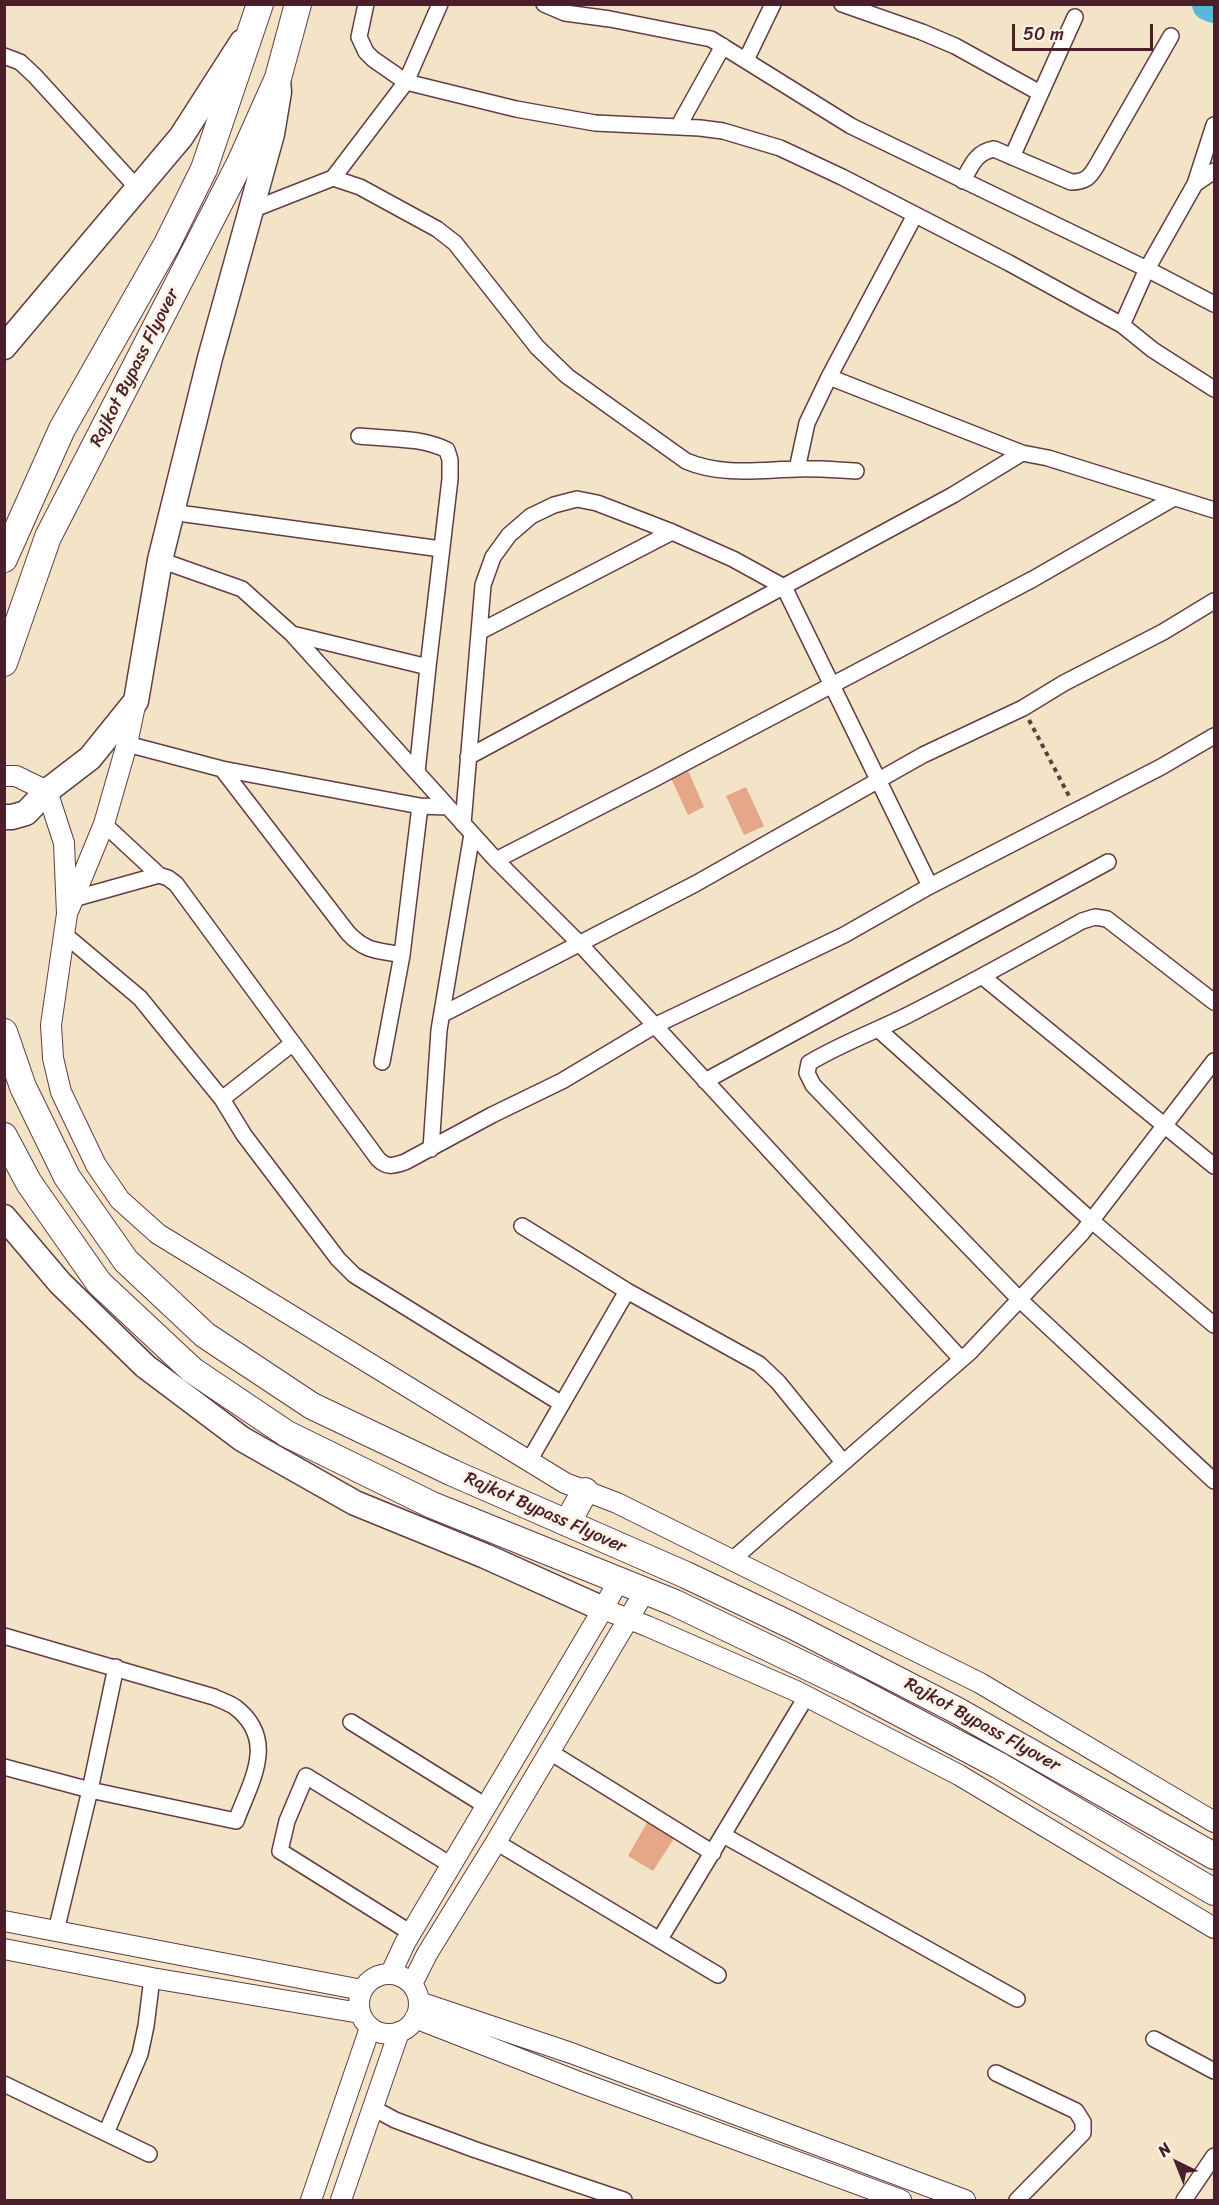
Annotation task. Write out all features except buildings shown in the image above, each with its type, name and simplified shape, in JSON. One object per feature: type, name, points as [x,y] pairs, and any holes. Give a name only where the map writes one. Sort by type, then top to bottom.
[{"type":"highway","name":"Rajkot Bypass Flyover","points":[[4,663],[48,537],[240,163],[278,78],[298,4]]},
{"type":"highway","name":"Rajkot Bypass Flyover","points":[[4,560],[62,429],[167,244],[204,169],[257,14]]},
{"type":"highway","name":"Rajkot Bypass Flyover","points":[[4,1032],[23,1087],[67,1177],[126,1261],[205,1335],[312,1406],[501,1494],[697,1580],[793,1626],[966,1716],[1215,1856]]},
{"type":"highway","name":"Rajkot Bypass Flyover","points":[[4,1136],[29,1183],[99,1283],[192,1370],[287,1434],[432,1505],[675,1603],[858,1691],[988,1759],[1215,1892]]},
{"type":"highway","points":[[567,1523],[585,1491]]},
{"type":"main road","points":[[4,347],[181,137],[257,14]]},
{"type":"main road","points":[[4,817],[26,813],[46,791],[90,758],[136,701],[160,560],[249,211],[274,126],[279,92],[278,78]]},
{"type":"main road","points":[[4,1217],[60,1283],[145,1366],[242,1438],[355,1503],[485,1556],[603,1609]]},
{"type":"street","points":[[366,4],[359,37],[366,52],[406,82],[516,109],[596,123],[723,131],[780,148],[842,177],[1009,263],[1122,325],[1153,350],[1215,389]]},
{"type":"street","points":[[249,211],[333,178],[406,82],[440,4]]},
{"type":"street","points":[[544,4],[565,13],[699,36],[723,46],[851,126],[1215,304]]},
{"type":"street","points":[[746,60],[773,4]]},
{"type":"street","points":[[842,4],[955,46],[1040,93]]},
{"type":"street","points":[[1012,157],[1076,17]]},
{"type":"street","points":[[963,181],[976,156],[994,149],[1071,182],[1082,182],[1090,177],[1171,36]]},
{"type":"street","points":[[678,127],[723,46]]},
{"type":"street","points":[[4,56],[20,62],[35,76],[138,190]]},
{"type":"street","points":[[1122,325],[1147,269],[1196,184],[1215,126]]},
{"type":"street","points":[[1196,184],[1215,171]]},
{"type":"street","points":[[333,178],[360,187],[437,229],[455,243],[470,259],[537,347],[551,361],[567,376],[686,461],[701,468],[716,470],[797,468],[856,471]]},
{"type":"street","points":[[797,468],[807,423],[915,215]]},
{"type":"street","points":[[829,378],[1022,453],[1048,458],[1215,510]]},
{"type":"street","points":[[359,436],[436,444],[447,450],[450,460],[450,479],[417,772]]},
{"type":"street","points":[[468,757],[953,495],[1022,453]]},
{"type":"street","points":[[496,860],[1033,579],[1174,498]]},
{"type":"street","points":[[431,1149],[438,1046],[468,829],[468,757],[483,585],[493,557],[509,535],[531,516],[554,505],[577,499],[597,502],[733,559],[784,587],[930,886]]},
{"type":"street","points":[[171,512],[441,549]]},
{"type":"street","points":[[479,632],[672,532]]},
{"type":"street","points":[[160,560],[242,589],[292,634],[496,860],[580,944],[961,1359]]},
{"type":"street","points":[[442,1014],[695,884],[923,755],[1023,708],[1064,683],[1162,632],[1215,601]]},
{"type":"street","points":[[292,634],[428,667]]},
{"type":"street","points":[[136,701],[127,744],[104,824],[70,906],[51,1025],[53,1058],[61,1092],[91,1154],[120,1200],[158,1234],[566,1483],[617,1503],[980,1683],[1214,1821]]},
{"type":"street","points":[[104,824],[159,875],[176,884],[323,1086],[384,1165],[391,1166],[405,1162],[492,1115],[562,1081],[654,1026],[844,935],[930,886],[1161,767],[1215,736]]},
{"type":"street","points":[[127,744],[222,769],[420,806],[448,807]]},
{"type":"street","points":[[222,769],[348,933],[367,948],[402,955]]},
{"type":"street","points":[[4,776],[16,776],[46,791],[64,843],[70,906]]},
{"type":"street","points":[[382,1062],[402,955],[420,806]]},
{"type":"street","points":[[705,1081],[1108,862]]},
{"type":"street","points":[[70,906],[159,875]]},
{"type":"street","points":[[1215,1002],[1107,920],[1095,917],[1082,921],[983,977],[879,1030],[823,1054],[809,1063],[807,1073],[813,1085],[1020,1300],[1215,1481]]},
{"type":"street","points":[[64,934],[140,998],[222,1099],[244,1135],[338,1259],[354,1275],[562,1404]]},
{"type":"street","points":[[983,977],[1215,1166]]},
{"type":"street","points":[[879,1030],[1092,1221],[1215,1325]]},
{"type":"street","points":[[222,1099],[293,1043]]},
{"type":"street","points":[[732,1560],[961,1359],[1020,1300],[1092,1221],[1215,1061]]},
{"type":"street","points":[[522,1226],[627,1291],[759,1364],[778,1382],[843,1462]]},
{"type":"street","points":[[529,1461],[627,1291]]},
{"type":"street","points":[[391,1973],[411,1933],[619,1580]]},
{"type":"street","points":[[412,1984],[427,1954],[645,1591]]},
{"type":"street","points":[[603,1609],[806,1696],[959,1775],[1215,1928]]},
{"type":"street","points":[[4,1636],[214,1696],[235,1707],[258,1737],[260,1756],[236,1821],[90,1790],[4,1767]]},
{"type":"street","points":[[56,1931],[117,1667]]},
{"type":"street","points":[[660,1939],[806,1696]]},
{"type":"street","points":[[351,1722],[486,1806]]},
{"type":"street","points":[[550,1752],[712,1853]]},
{"type":"street","points":[[411,1933],[280,1851],[287,1821],[306,1776],[451,1865]]},
{"type":"street","points":[[723,1835],[1017,1999]]},
{"type":"street","points":[[496,1842],[718,1975]]},
{"type":"street","points":[[4,1921],[362,1990]]},
{"type":"street","points":[[4,1949],[365,2020],[384,2033],[399,2032],[408,2027],[417,2010],[417,1992],[412,1984],[402,1976],[391,1973],[369,1980],[362,1990],[359,2001],[365,2020],[311,2200]]},
{"type":"street","points":[[105,2133],[140,2054],[152,1978]]},
{"type":"street","points":[[417,2010],[579,2082],[901,2200]]},
{"type":"street","points":[[417,2010],[571,2053],[965,2200]]},
{"type":"street","points":[[341,2200],[399,2032]]},
{"type":"street","points":[[1154,2039],[1215,2071]]},
{"type":"street","points":[[996,2073],[1076,2111],[1083,2122],[1083,2133],[1017,2200]]},
{"type":"street","points":[[4,2084],[149,2154]]},
{"type":"street","points":[[373,2108],[395,2120],[624,2200]]},
{"type":"street","points":[[1184,2200],[1215,2156]]},
{"type":"path","points":[[1023,708],[1076,810]]},
{"type":"waterway","points":[[1209,4],[1214,6]]}]
